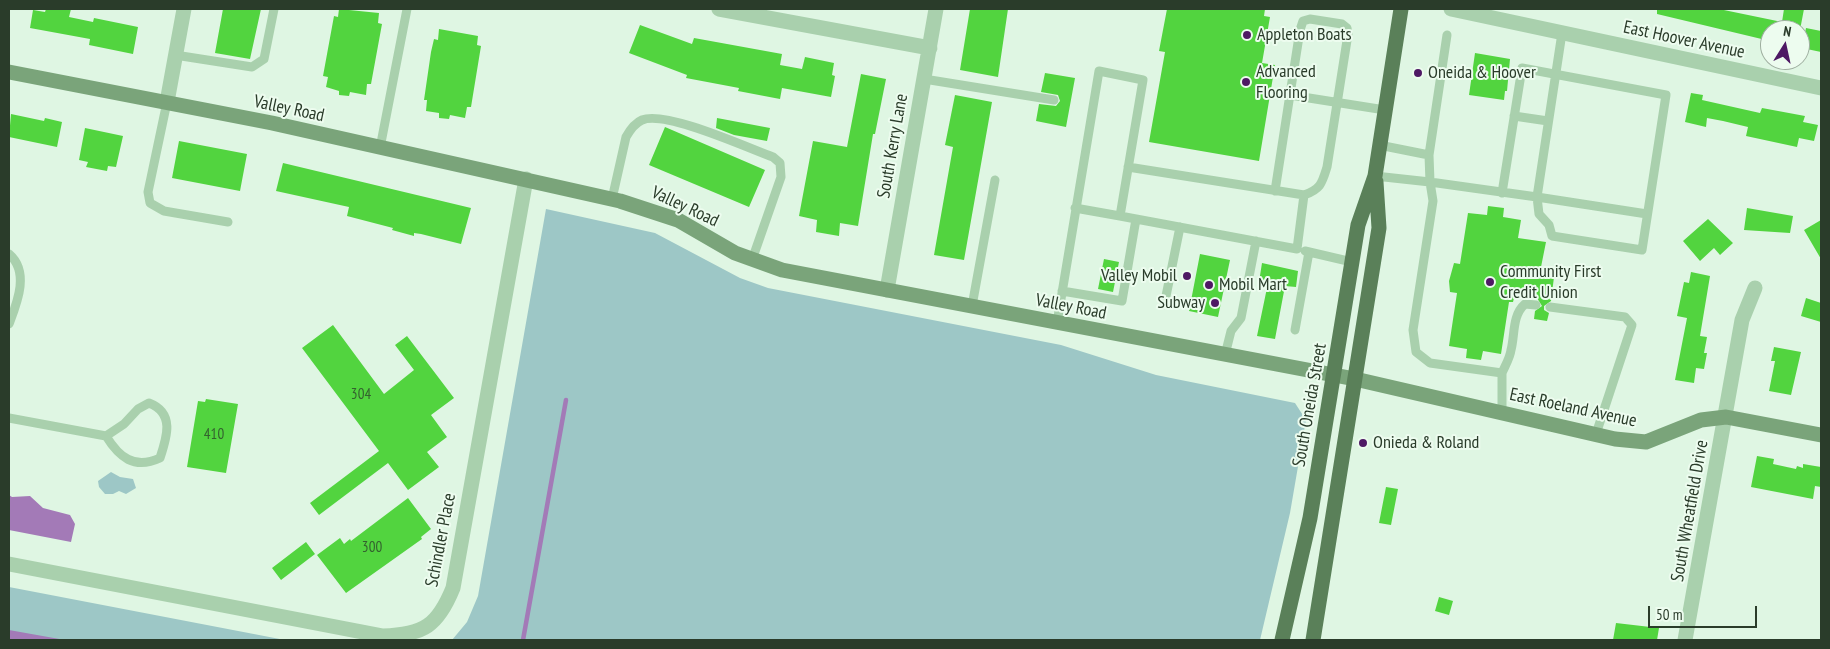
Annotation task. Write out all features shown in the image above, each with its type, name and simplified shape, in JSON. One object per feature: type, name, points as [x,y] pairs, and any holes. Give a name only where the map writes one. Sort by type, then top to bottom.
[{"type":"main road","name":"South Oneida Street","points":[[1282,640],[1379,228],[1375,176],[1401,9]]},
{"type":"main road","name":"South Oneida Street","points":[[1313,640],[1345,377],[1352,262],[1358,225],[1375,176]]},
{"type":"street","points":[[167,102],[184,9]]},
{"type":"street","points":[[719,9],[930,48]]},
{"type":"street","name":"South Kerry Lane","points":[[887,290],[936,9]]},
{"type":"street","name":"East Hoover Avenue","points":[[1451,9],[1821,88]]},
{"type":"street","name":"Valley Road","points":[[9,72],[167,102],[526,179],[640,206],[678,220],[735,253],[790,272],[1345,377]]},
{"type":"street","name":"Schindler Place","points":[[9,564],[383,636],[408,636],[429,625],[444,610],[453,588],[526,179]]},
{"type":"street","name":"South Wheatfield Drive","points":[[1685,640],[1742,320],[1755,288]]},
{"type":"street","name":"East Roeland Avenue","points":[[1345,377],[1630,441],[1646,442],[1701,420],[1726,417],[1821,435]]},
{"type":"lane","points":[[175,55],[252,67],[264,59],[274,9]]},
{"type":"lane","points":[[380,148],[407,9]]},
{"type":"lane","points":[[1128,167],[1304,196],[1316,191],[1322,182],[1338,102],[1348,34],[1342,24],[1310,19],[1303,22],[1300,30],[1275,191]]},
{"type":"lane","points":[[1502,193],[1522,68],[1555,74],[1666,95],[1642,250],[1552,236],[1548,225],[1539,214],[1537,197],[1555,74],[1562,33]]},
{"type":"lane","points":[[1446,35],[1429,155],[1433,201],[1413,330],[1416,352],[1430,363],[1502,373]]},
{"type":"lane","points":[[1057,323],[1099,71],[1142,80],[1120,216]]},
{"type":"lane","points":[[924,79],[1054,100]]},
{"type":"lane","points":[[1290,95],[1385,110]]},
{"type":"lane","points":[[167,102],[148,192],[150,203],[164,211],[228,222]]},
{"type":"lane","points":[[1514,116],[1548,121]]},
{"type":"lane","points":[[612,199],[626,137],[631,128],[642,120],[656,118],[681,123],[773,157],[780,163],[781,177],[752,260]]},
{"type":"lane","points":[[1379,145],[1429,155]]},
{"type":"lane","points":[[1375,176],[1430,182],[1648,214]]},
{"type":"lane","points":[[972,306],[995,180]]},
{"type":"lane","points":[[1297,249],[1304,196]]},
{"type":"lane","points":[[1075,208],[1256,241],[1352,262]]},
{"type":"lane","points":[[1062,291],[1122,300],[1136,219]]},
{"type":"lane","points":[[1166,301],[1180,227]]},
{"type":"lane","points":[[1225,355],[1231,331],[1241,318],[1256,241]]},
{"type":"lane","points":[[1295,330],[1309,252]]},
{"type":"lane","points":[[9,254],[21,274],[20,292],[9,324]]},
{"type":"lane","points":[[1502,412],[1502,373],[1511,353],[1516,318],[1520,308],[1525,304],[1536,305]]},
{"type":"lane","points":[[1550,307],[1625,317],[1632,325],[1596,434]]},
{"type":"lane","points":[[9,418],[106,436],[124,424],[138,409],[149,403],[160,407],[168,420],[165,443],[160,458],[148,464],[133,462],[117,453],[106,436]]},
{"type":"shaded area","points":[[546,209],[655,233],[740,278],[768,288],[1061,345],[1156,375],[1295,403],[1306,420],[1290,513],[1260,640],[452,640],[467,622],[478,596]]},
{"type":"shaded area","points":[[111,472],[120,477],[133,479],[136,488],[126,494],[119,491],[113,494],[105,494],[99,487],[98,481]]},
{"type":"shaded area","points":[[9,495],[12,497],[30,496],[43,508],[70,515],[75,524],[71,542],[9,530]]},
{"type":"shaded area","points":[[9,587],[285,640],[9,640]]},
{"type":"shaded area","points":[[9,630],[65,640],[9,640]]},
{"type":"building","points":[[46,9],[71,9],[69,17],[93,22],[94,18],[138,27],[133,54],[89,45],[90,39],[30,28],[33,10],[45,12]]},
{"type":"building","points":[[223,9],[261,9],[250,59],[215,53]]},
{"type":"building","points":[[339,9],[379,13],[378,23],[382,24],[371,84],[367,84],[366,95],[350,92],[349,96],[339,95],[339,91],[326,87],[328,77],[323,76],[334,16],[338,17]]},
{"type":"building","points":[[970,9],[1008,9],[998,77],[960,70]]},
{"type":"building","points":[[1167,9],[1265,9],[1264,16],[1270,17],[1262,63],[1275,65],[1259,161],[1149,142],[1165,52],[1159,51]]},
{"type":"building","points":[[1657,9],[1719,9],[1772,20],[1760,20],[1760,39],[1657,14]]},
{"type":"building","points":[[1784,9],[1804,9],[1802,20],[1782,20]]},
{"type":"building","points":[[640,25],[692,44],[694,38],[782,54],[780,65],[802,69],[805,57],[834,63],[832,75],[835,76],[831,97],[782,88],[780,99],[738,91],[739,88],[686,78],[687,75],[629,53]]},
{"type":"building","points":[[439,29],[478,36],[477,45],[481,46],[471,107],[467,107],[465,118],[450,115],[449,119],[439,118],[439,113],[426,111],[427,100],[424,100],[431,52],[434,39],[438,40]]},
{"type":"building","points":[[1810,29],[1821,31],[1821,52],[1810,50]]},
{"type":"building","points":[[1475,53],[1510,59],[1507,91],[1505,91],[1504,100],[1469,95]]},
{"type":"building","points":[[1045,73],[1075,78],[1066,127],[1036,121],[1039,104],[1056,106],[1060,101],[1058,95],[1041,92]]},
{"type":"building","points":[[861,74],[886,79],[875,134],[873,134],[858,226],[840,223],[839,236],[816,232],[817,220],[799,216],[813,141],[847,147]]},
{"type":"building","points":[[1691,93],[1703,95],[1702,100],[1760,113],[1762,108],[1805,116],[1803,122],[1818,125],[1814,141],[1799,138],[1797,147],[1746,136],[1748,127],[1723,121],[1707,118],[1706,127],[1685,122]]},
{"type":"building","points":[[955,95],[992,102],[964,260],[934,255],[953,147],[945,145]]},
{"type":"building","points":[[11,114],[44,121],[45,118],[62,122],[57,147],[9,137]]},
{"type":"building","points":[[717,118],[770,128],[767,141],[734,135],[716,128]]},
{"type":"building","points":[[665,127],[765,170],[749,207],[649,165]]},
{"type":"building","points":[[85,128],[123,136],[116,167],[108,166],[107,171],[86,167],[88,162],[79,160]]},
{"type":"building","points":[[179,141],[247,154],[240,191],[172,178]]},
{"type":"building","points":[[283,163],[471,208],[461,244],[421,234],[414,233],[414,236],[392,230],[393,228],[347,216],[349,207],[276,191]]},
{"type":"building","name":"Community First Credit Union","points":[[1488,206],[1504,208],[1503,217],[1521,220],[1518,238],[1546,242],[1541,267],[1555,269],[1551,301],[1544,306],[1544,310],[1549,313],[1547,321],[1534,319],[1535,311],[1542,306],[1537,298],[1515,294],[1513,302],[1509,302],[1501,354],[1483,351],[1481,360],[1466,358],[1467,349],[1449,346],[1457,293],[1450,292],[1449,281],[1454,263],[1460,264],[1468,213],[1487,215]]},
{"type":"building","points":[[1747,208],[1793,216],[1790,233],[1744,230]]},
{"type":"building","points":[[1708,219],[1733,243],[1720,255],[1714,248],[1700,261],[1683,241]]},
{"type":"building","points":[[1821,220],[1821,259],[1804,230]]},
{"type":"building","name":"Mobil Mart","points":[[1200,254],[1230,260],[1218,317],[1189,311]]},
{"type":"building","points":[[1104,259],[1119,262],[1113,292],[1098,289]]},
{"type":"building","points":[[1262,263],[1298,271],[1296,287],[1285,286],[1275,339],[1257,336],[1268,283],[1259,282]]},
{"type":"building","points":[[1691,272],[1710,276],[1700,336],[1707,337],[1704,353],[1707,353],[1704,369],[1696,368],[1694,383],[1675,380],[1687,318],[1677,316],[1684,282],[1689,283]]},
{"type":"building","points":[[1806,298],[1821,303],[1821,322],[1801,316]]},
{"type":"building","points":[[333,325],[384,394],[414,370],[395,345],[407,336],[454,398],[431,415],[447,437],[427,452],[439,467],[408,490],[388,463],[319,515],[310,503],[379,451],[302,348]]},
{"type":"building","points":[[1774,347],[1801,352],[1791,395],[1769,391],[1775,361],[1771,361]]},
{"type":"building","points":[[206,399],[238,404],[226,473],[187,467],[198,401],[205,402]]},
{"type":"building","points":[[1757,456],[1774,459],[1773,464],[1796,469],[1797,466],[1803,468],[1803,464],[1821,467],[1821,487],[1815,486],[1813,499],[1751,487]]},
{"type":"building","points":[[1386,487],[1398,489],[1391,525],[1379,523]]},
{"type":"building","points":[[408,498],[431,529],[421,537],[422,539],[346,593],[317,555],[340,538],[344,544],[350,539],[351,541]]},
{"type":"building","points":[[306,542],[315,554],[281,580],[272,568]]},
{"type":"building","points":[[1439,597],[1453,601],[1449,615],[1435,611]]},
{"type":"building","points":[[1616,623],[1659,628],[1657,640],[1613,640]]},
{"type":"waterway","points":[[523,640],[566,400]]},
{"type":"place","name":"Appleton Boats","points":[[1247,35]]},
{"type":"place","name":"Oneida & Hoover","points":[[1418,73]]},
{"type":"place","name":"Advanced Flooring","points":[[1246,82]]},
{"type":"place","name":"Valley Mobil","points":[[1187,276]]},
{"type":"place","name":"Community First Credit Union","points":[[1490,282]]},
{"type":"place","name":"Mobil Mart","points":[[1209,285]]},
{"type":"place","name":"Subway","points":[[1215,303]]},
{"type":"place","name":"Onieda & Roland","points":[[1363,443]]}]
